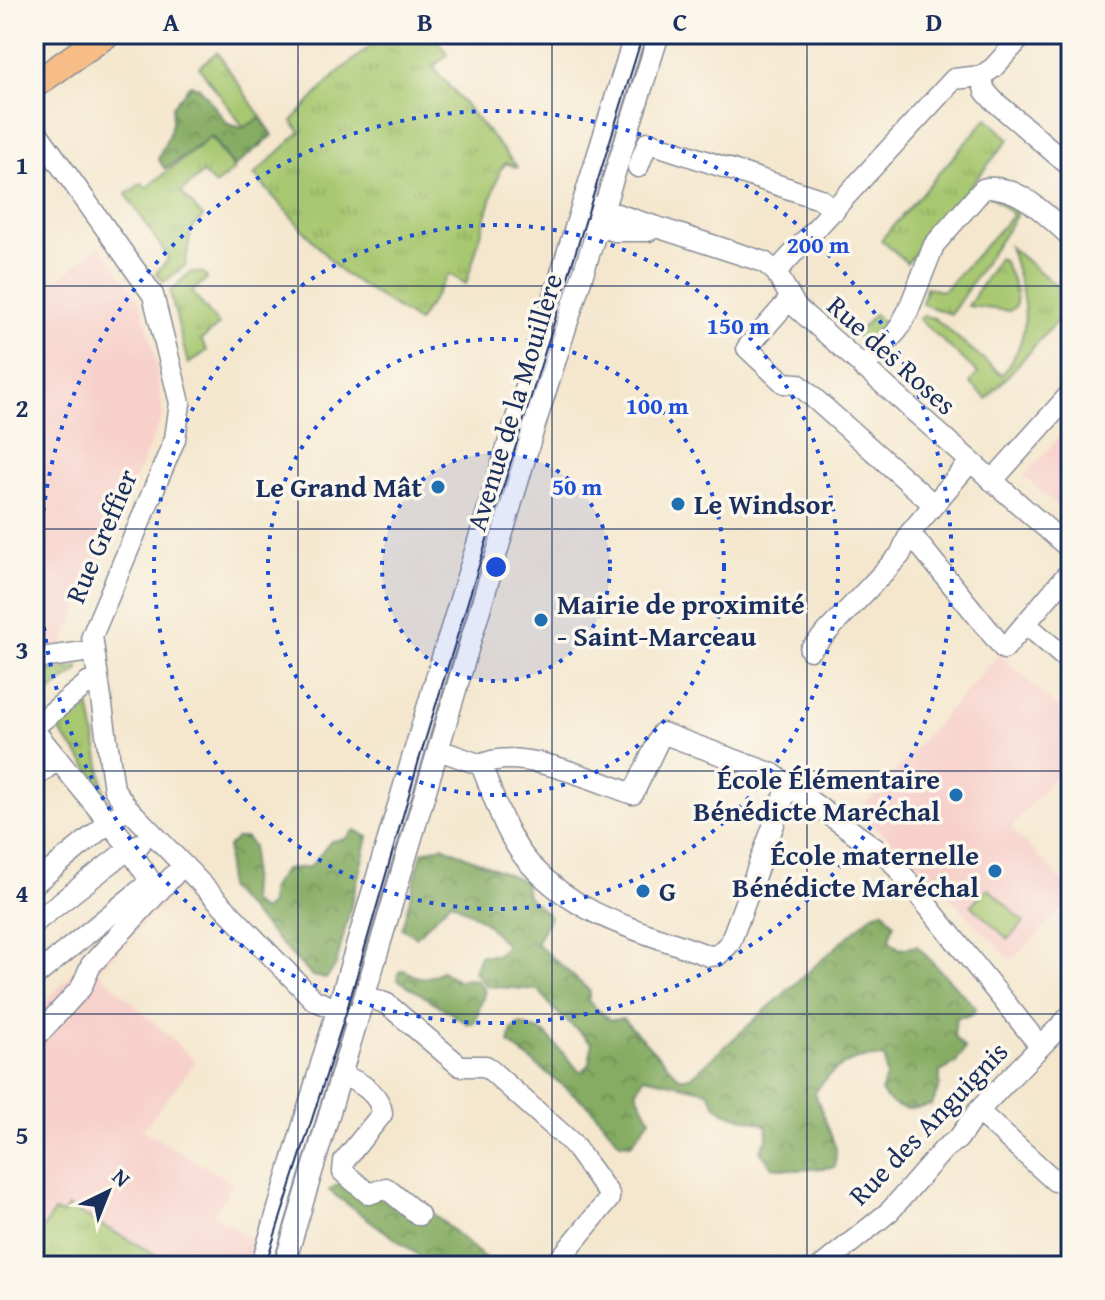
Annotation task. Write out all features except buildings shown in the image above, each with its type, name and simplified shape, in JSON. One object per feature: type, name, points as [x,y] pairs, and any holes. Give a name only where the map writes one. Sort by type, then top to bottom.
[{"type":"main road","points":[[34,85],[107,34]]},
{"type":"street","name":"Avenue de la Mouillère","points":[[284,1266],[361,1017],[535,425],[635,34]]},
{"type":"street","name":"Avenue de la Mouillère","points":[[261,1266],[337,1011],[589,219],[659,34]]},
{"type":"street","points":[[589,219],[614,231],[664,231],[764,262],[776,272],[954,79],[981,76],[993,68],[1024,34]]},
{"type":"street","points":[[981,76],[985,91],[993,100],[1071,167]]},
{"type":"street","name":"Rue Greffier","points":[[34,128],[153,295],[180,403],[175,439],[94,625],[91,651],[114,789],[127,807],[314,1000],[337,1011]]},
{"type":"street","points":[[638,167],[648,142],[820,199],[835,210]]},
{"type":"street","points":[[863,368],[897,331],[934,245],[983,189],[1003,189],[1033,203],[1071,237]]},
{"type":"street","name":"Rue des Roses","points":[[776,272],[790,299],[863,368],[1071,550]]},
{"type":"street","points":[[790,299],[747,348],[784,383],[798,384],[933,504]]},
{"type":"street","points":[[992,481],[1071,393]]},
{"type":"street","points":[[810,650],[900,555],[910,533],[970,462]]},
{"type":"street","points":[[910,533],[1004,649],[1071,570]]},
{"type":"street","points":[[1026,624],[1071,663]]},
{"type":"street","points":[[34,659],[91,651]]},
{"type":"street","points":[[34,977],[144,887],[149,879],[133,848],[34,728],[88,683],[96,681]]},
{"type":"street","points":[[439,750],[481,765],[490,760],[532,761],[633,794],[662,733],[773,774],[890,859],[1040,1046]]},
{"type":"street","points":[[34,778],[58,759]]},
{"type":"street","points":[[481,765],[494,805],[529,863],[596,916],[709,956],[718,955],[730,943],[788,786]]},
{"type":"street","points":[[34,884],[127,807]]},
{"type":"street","points":[[34,923],[152,833]]},
{"type":"street","points":[[34,1039],[81,988],[91,965],[183,865]]},
{"type":"street","points":[[367,996],[387,1004],[460,1066],[486,1066],[572,1143],[609,1194],[609,1199],[554,1266]]},
{"type":"street","points":[[337,1011],[361,1017]]},
{"type":"street","name":"Rue des Anguignis","points":[[822,1266],[890,1211],[944,1149],[958,1139],[978,1111],[1071,1015]]},
{"type":"street","points":[[342,1076],[362,1085],[379,1102],[382,1114],[344,1161],[343,1172],[369,1194],[386,1188],[419,1215]]},
{"type":"street","points":[[978,1111],[1055,1181]]},
{"type":"shaded area","points":[[101,245],[140,302],[153,345],[163,415],[62,646],[34,650],[34,255],[56,281]]},
{"type":"shaded area","points":[[1071,424],[1071,518],[1024,476]]},
{"type":"shaded area","points":[[999,654],[1071,720],[1071,757],[1011,828],[1063,882],[1071,892],[1071,901],[1011,961],[908,853],[857,813]]},
{"type":"shaded area","points":[[169,869],[183,882],[98,971],[196,1061],[143,1130],[233,1183],[214,1215],[259,1244],[252,1266],[34,1266],[34,1014]]},
{"type":"green space","points":[[386,34],[432,34],[448,54],[433,67],[518,168],[506,163],[500,170],[466,284],[449,274],[418,322],[340,271],[254,175],[300,132],[292,121],[336,74]]},
{"type":"green space","points":[[217,52],[273,135],[259,148],[199,67]]},
{"type":"green space","points":[[190,85],[199,87],[228,124],[242,128],[261,118],[272,135],[234,167],[212,136],[165,169],[158,159],[171,127],[172,107]]},
{"type":"green space","points":[[987,118],[1009,139],[907,263],[881,240]]},
{"type":"green space","points":[[211,137],[234,170],[215,185],[203,173],[181,192],[203,217],[191,230],[185,266],[164,282],[156,273],[168,260],[166,254],[126,194],[142,183],[146,188]]},
{"type":"green space","points":[[990,195],[1004,198],[1017,213],[1016,216],[951,314],[922,304],[926,287],[941,291],[946,288],[1013,215]]},
{"type":"green space","points":[[1009,246],[1071,298],[1071,305],[987,399],[970,383],[978,373],[919,319],[923,316],[934,318],[1002,375],[1020,342],[1025,312]]},
{"type":"green space","points":[[999,258],[1003,260],[1014,284],[1015,307],[1009,311],[968,306]]},
{"type":"green space","points":[[190,272],[204,273],[207,278],[192,292],[219,325],[201,340],[207,351],[188,364],[170,292]]},
{"type":"green space","points":[[874,314],[892,330],[873,351],[856,335]]},
{"type":"green space","points":[[79,667],[79,670],[34,703],[34,674]]},
{"type":"green space","points":[[87,692],[107,805],[91,791],[100,783],[58,729],[48,735],[45,722]]},
{"type":"green space","points":[[355,830],[368,837],[336,965],[326,979],[312,976],[227,888],[228,847],[237,838],[246,838],[253,846],[250,901],[262,911],[270,905],[270,890],[285,869],[310,867],[331,841],[345,839]]},
{"type":"green space","points":[[442,846],[526,882],[526,894],[550,917],[536,943],[590,991],[588,1001],[610,1020],[623,1019],[679,1077],[691,1077],[873,914],[883,910],[894,923],[889,940],[900,949],[917,946],[976,1008],[972,1015],[956,1018],[954,1036],[965,1049],[955,1064],[940,1072],[940,1085],[932,1105],[924,1107],[897,1107],[881,1092],[886,1077],[885,1058],[854,1060],[828,1076],[815,1093],[836,1149],[835,1167],[798,1170],[772,1167],[760,1151],[767,1139],[767,1126],[725,1112],[713,1101],[708,1091],[644,1077],[636,1092],[650,1119],[631,1144],[620,1143],[590,1107],[509,1043],[512,1029],[521,1024],[545,1033],[580,1072],[589,1065],[592,1043],[553,1009],[539,990],[486,986],[474,971],[480,955],[497,955],[506,945],[485,922],[451,901],[416,937],[402,928],[422,852]]},
{"type":"green space","points":[[988,888],[1024,922],[1008,939],[971,905]]},
{"type":"green space","points":[[404,970],[422,978],[441,971],[458,980],[475,979],[485,991],[475,1022],[468,1024],[397,979],[399,972]]},
{"type":"green space","points":[[342,1182],[428,1209],[494,1266],[433,1266],[329,1190]]},
{"type":"green space","points":[[68,1207],[173,1266],[34,1266],[34,1232],[40,1234],[54,1211],[63,1214]]},
{"type":"tram line","points":[[265,1266],[346,1013],[419,760],[643,34]]},
{"type":"place","name":"Le Grand Mât","points":[[438,487]]},
{"type":"place","name":"Le Windsor","points":[[678,504]]},
{"type":"place","name":"Mairie de proximité - Saint-Marceau","points":[[541,620]]},
{"type":"place","name":"École Élémentaire Bénédicte Maréchal","points":[[956,795]]},
{"type":"place","name":"École maternelle Bénédicte Maréchal","points":[[995,871]]},
{"type":"place","name":"G","points":[[643,891]]}]
